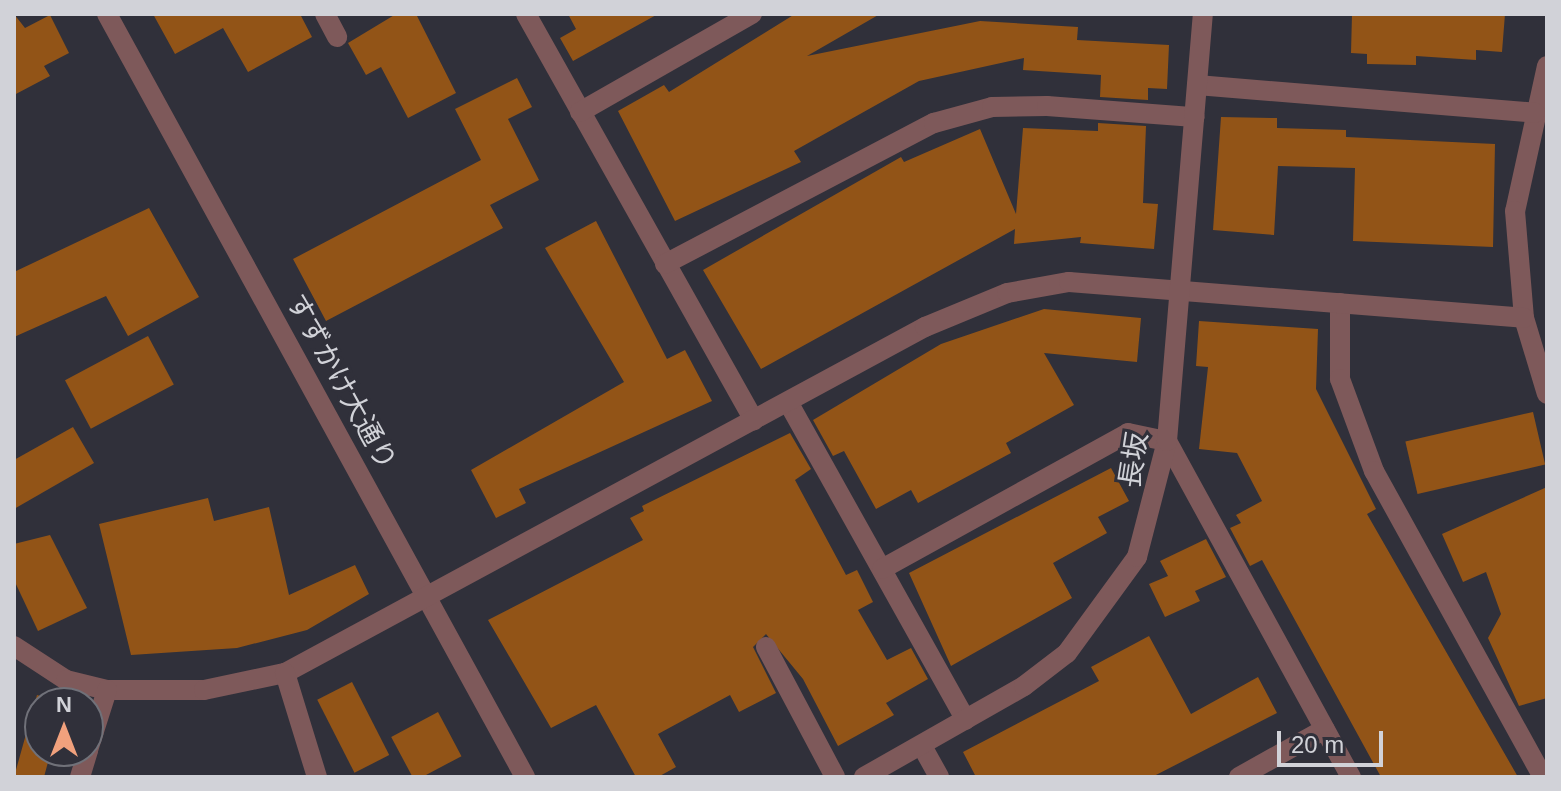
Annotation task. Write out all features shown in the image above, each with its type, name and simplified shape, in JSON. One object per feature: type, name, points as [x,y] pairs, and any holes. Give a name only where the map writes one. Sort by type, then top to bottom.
[{"type":"street","name":"すずかけ大通り","points":[[107,14],[525,777]]},
{"type":"street","points":[[325,14],[337,37]]},
{"type":"street","points":[[526,14],[754,420]]},
{"type":"street","points":[[580,112],[752,14]]},
{"type":"street","name":"長坂","points":[[864,777],[966,720],[1067,653],[1106,607],[1137,557],[1167,441],[1203,14]]},
{"type":"street","points":[[1547,66],[1515,211],[1524,318],[1547,394]]},
{"type":"street","points":[[1197,85],[1535,113]]},
{"type":"street","points":[[665,264],[934,123],[992,107],[1047,106],[1195,117]]},
{"type":"street","points":[[14,646],[66,680],[107,690],[204,690],[285,673],[428,600],[925,327],[1007,293],[1069,282],[1524,318]]},
{"type":"street","points":[[1340,303],[1340,379],[1369,459],[1543,777]]},
{"type":"street","points":[[788,402],[966,720]]},
{"type":"street","points":[[882,569],[1128,433],[1167,441],[1351,777]]},
{"type":"street","points":[[766,647],[835,777]]},
{"type":"street","points":[[285,673],[317,777]]},
{"type":"street","points":[[104,700],[107,690]]},
{"type":"street","points":[[1239,777],[1325,729]]},
{"type":"street","points":[[922,746],[939,777]]},
{"type":"building","points":[[14,14],[25,28],[50,15],[69,53],[44,66],[50,76],[14,95]]},
{"type":"building","points":[[153,14],[300,14],[312,37],[248,72],[223,28],[175,54]]},
{"type":"building","points":[[396,14],[416,14],[456,93],[408,118],[381,67],[366,75],[348,43]]},
{"type":"building","points":[[568,14],[658,14],[573,61],[560,38],[576,29]]},
{"type":"building","points":[[795,14],[880,14],[807,56],[980,21],[1078,27],[1077,40],[1169,45],[1167,89],[1148,88],[1148,100],[1100,97],[1101,75],[1023,70],[1024,58],[919,81],[794,151],[801,162],[675,221],[618,111],[664,85],[669,92]]},
{"type":"building","points":[[1352,14],[1505,14],[1502,52],[1476,50],[1476,60],[1416,56],[1416,65],[1367,64],[1367,54],[1351,53]]},
{"type":"building","points":[[517,78],[532,107],[508,119],[539,180],[490,205],[503,228],[326,321],[293,259],[481,160],[455,109]]},
{"type":"building","points":[[1221,117],[1277,118],[1277,128],[1346,130],[1346,137],[1495,144],[1493,247],[1353,241],[1355,168],[1278,166],[1274,235],[1213,230]]},
{"type":"building","points":[[1098,123],[1146,126],[1143,203],[1158,204],[1154,249],[1080,243],[1081,237],[1014,244],[1015,229],[761,369],[703,270],[901,157],[904,162],[980,129],[1016,214],[1023,128],[1098,131]]},
{"type":"building","points":[[149,208],[199,297],[128,336],[106,296],[14,337],[14,272]]},
{"type":"building","points":[[596,221],[667,359],[685,350],[712,401],[519,489],[526,503],[496,518],[471,470],[624,382],[545,248]]},
{"type":"building","points":[[1044,309],[1141,318],[1137,362],[1044,353],[1074,405],[1006,443],[1011,453],[918,503],[911,490],[876,509],[844,451],[833,456],[813,420],[941,344]]},
{"type":"building","points":[[1199,321],[1318,329],[1316,389],[1376,509],[1367,514],[1518,777],[1381,777],[1262,560],[1250,566],[1230,528],[1241,523],[1236,515],[1262,501],[1237,453],[1199,449],[1208,367],[1196,366]]},
{"type":"building","points":[[148,336],[174,385],[91,429],[65,380]]},
{"type":"building","points":[[1533,412],[1545,465],[1418,494],[1405,441]]},
{"type":"building","points":[[73,427],[94,463],[14,509],[14,460]]},
{"type":"building","points":[[790,433],[811,469],[795,480],[846,575],[857,570],[873,602],[858,610],[887,660],[911,648],[928,679],[886,703],[894,715],[838,746],[803,679],[766,634],[753,647],[776,693],[739,712],[730,695],[658,734],[676,767],[658,777],[636,777],[596,705],[551,728],[488,620],[643,540],[630,518],[644,511],[642,506]]},
{"type":"building","points":[[1111,468],[1129,501],[1098,517],[1107,533],[1053,563],[1072,598],[951,666],[909,573]]},
{"type":"building","points":[[1547,487],[1547,698],[1519,706],[1488,638],[1501,614],[1486,572],[1463,582],[1442,534]]},
{"type":"building","points":[[208,498],[214,521],[269,507],[289,595],[355,565],[369,594],[307,630],[237,648],[131,655],[99,524]]},
{"type":"building","points":[[50,535],[87,608],[38,631],[14,580],[14,544]]},
{"type":"building","points":[[1206,539],[1226,577],[1195,591],[1200,601],[1165,617],[1149,584],[1168,576],[1160,561]]},
{"type":"building","points":[[1149,636],[1191,714],[1258,677],[1277,713],[1152,777],[976,777],[963,752],[1099,681],[1091,667]]},
{"type":"building","points":[[352,682],[389,755],[354,773],[317,700]]},
{"type":"building","points":[[438,712],[461,756],[422,777],[413,777],[391,737]]},
{"type":"building","points":[[24,741],[24,767],[47,767],[44,777],[14,777]]}]
